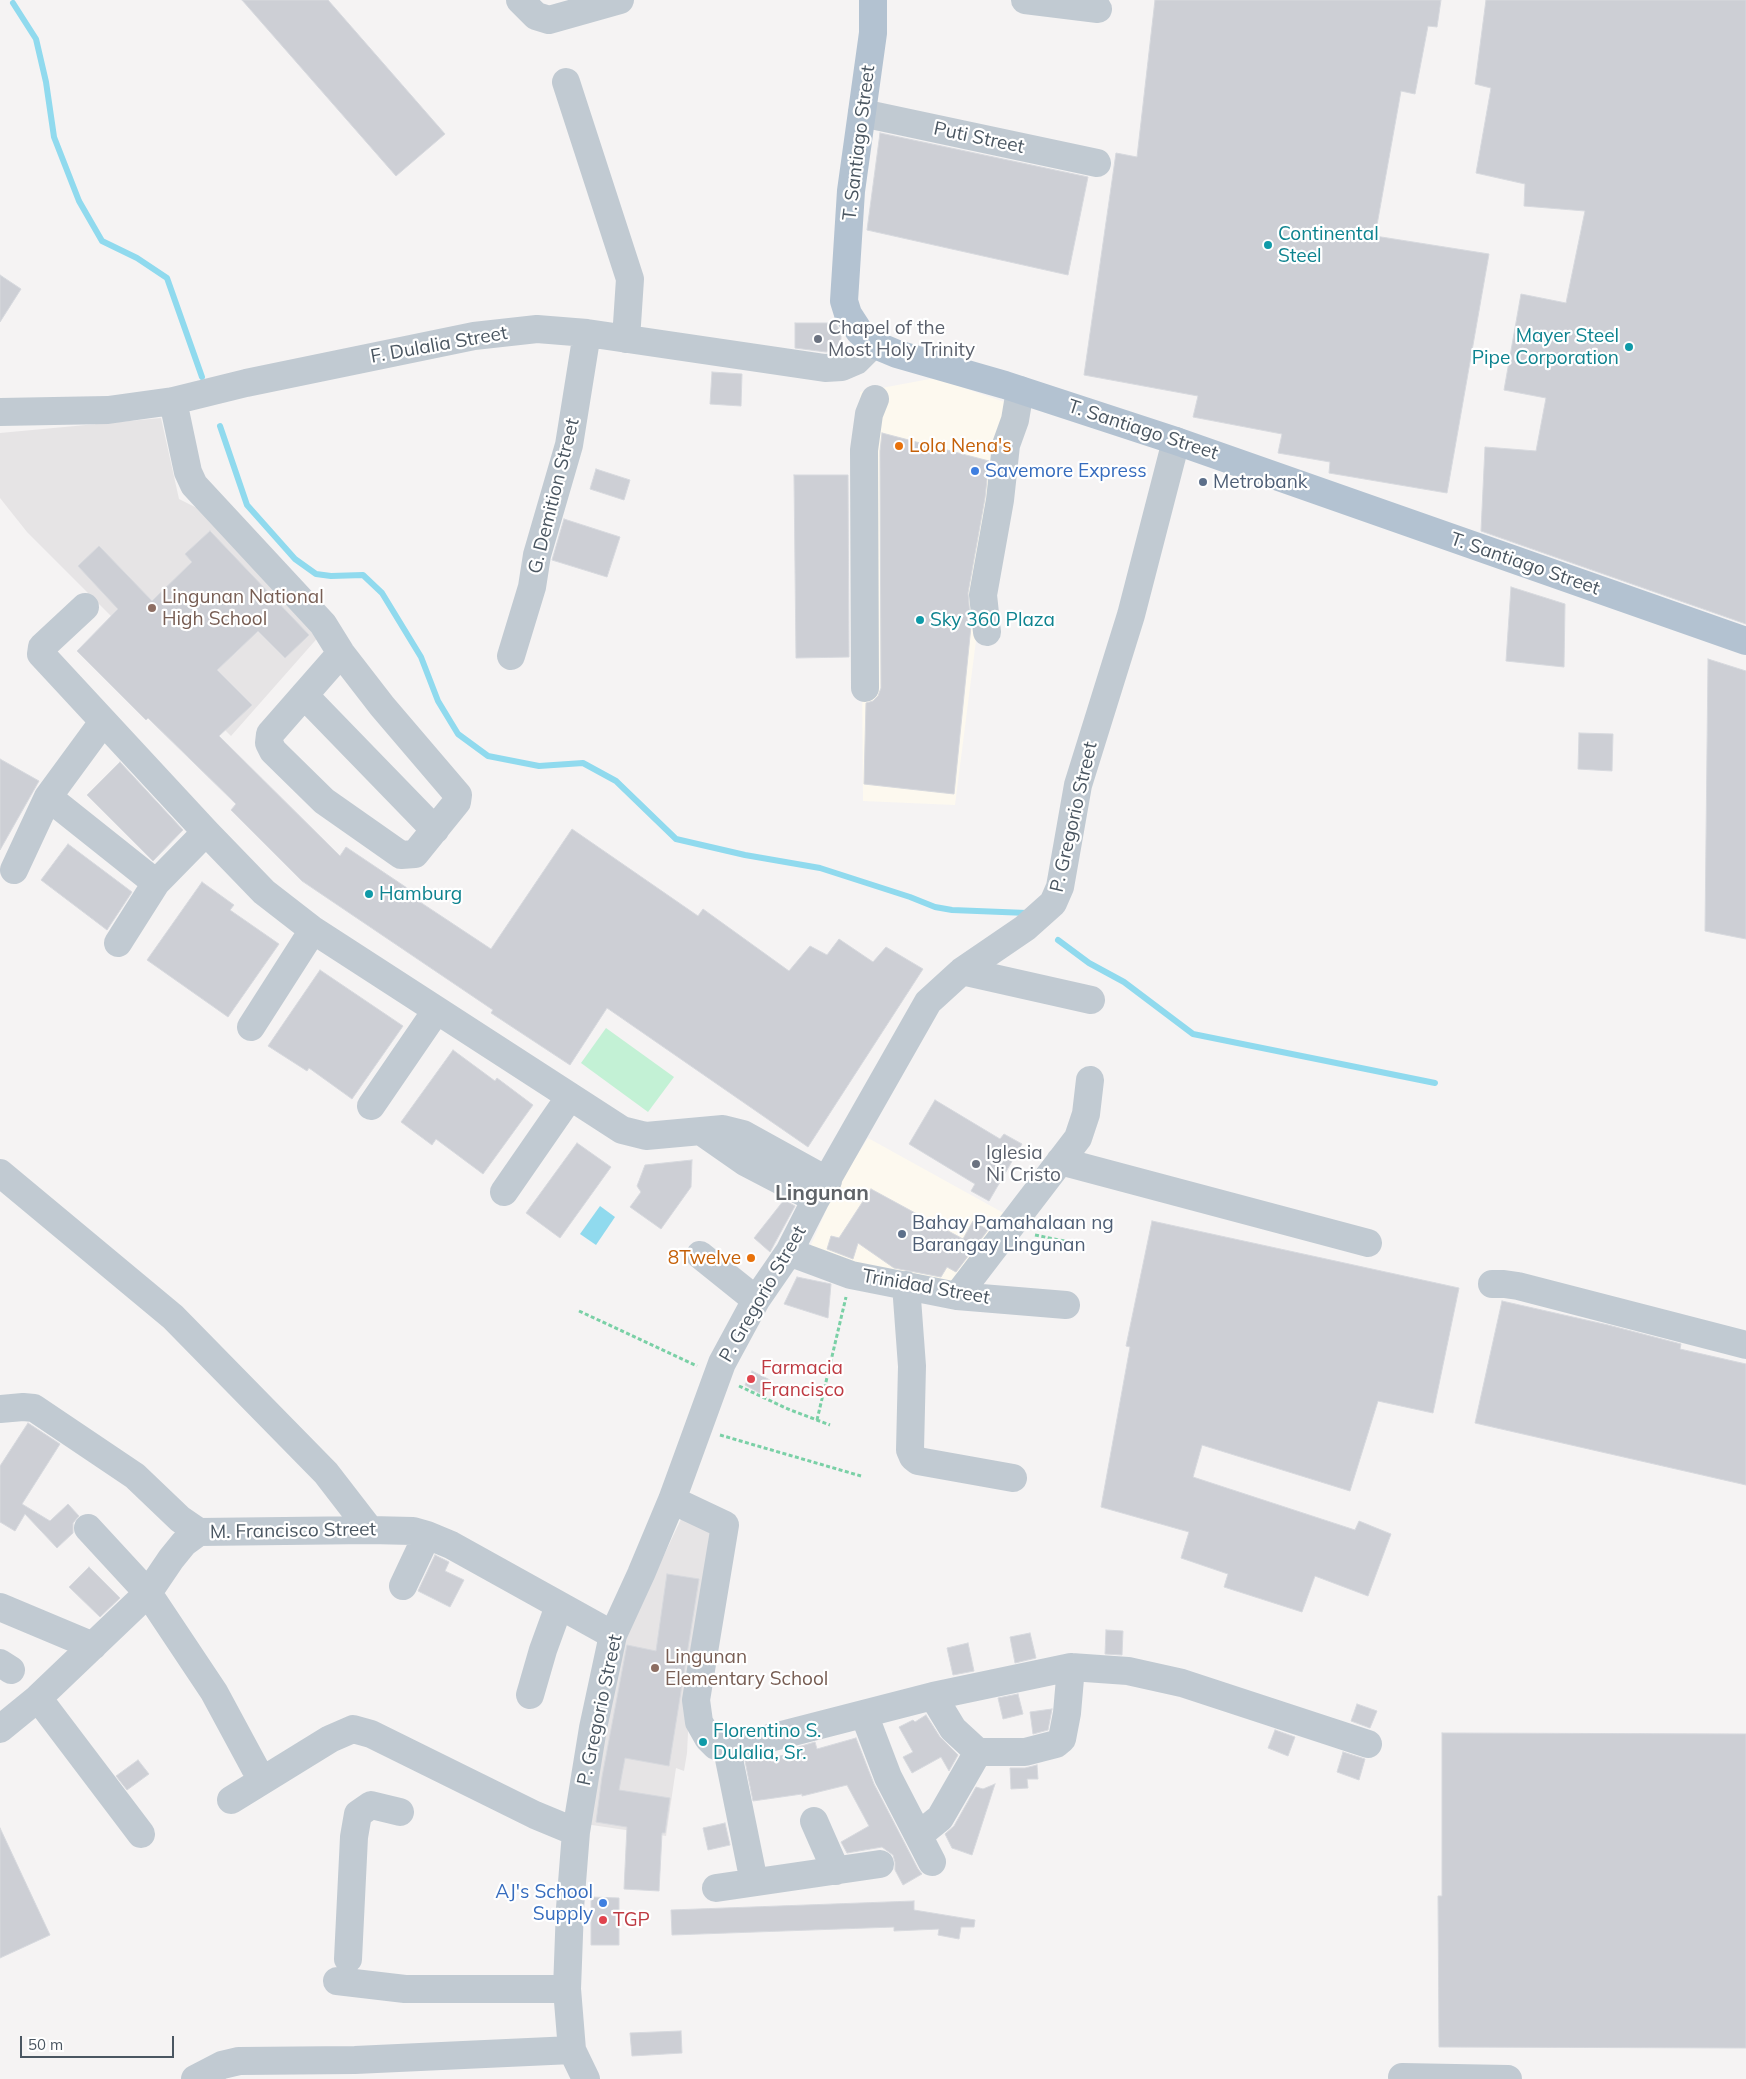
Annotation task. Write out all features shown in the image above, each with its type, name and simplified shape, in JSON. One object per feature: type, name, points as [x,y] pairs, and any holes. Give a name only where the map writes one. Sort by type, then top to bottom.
[{"type":"main road","name":"T. Santiago Street","points":[[874,0],[873,33],[851,192],[844,301],[848,314],[859,331],[873,344],[897,354],[1020,390],[1176,440],[1746,641]]},
{"type":"street","points":[[520,0],[536,16],[549,20],[620,0]]},
{"type":"street","points":[[1025,0],[1098,9]]},
{"type":"street","points":[[566,82],[630,279],[626,339]]},
{"type":"street","name":"Puti Street","points":[[862,113],[1097,163]]},
{"type":"street","name":"F. Dulalia Street","points":[[0,412],[108,410],[173,401],[246,382],[474,336],[537,329],[587,333],[825,368],[842,367],[856,361],[873,344]]},
{"type":"street","name":"G. Demition Street","points":[[512,656],[532,586],[537,555],[570,445],[587,333]]},
{"type":"street","points":[[987,632],[983,595],[1000,500],[1006,445],[1015,420],[1020,390]]},
{"type":"street","points":[[864,688],[864,450],[869,414],[875,399]]},
{"type":"street","points":[[173,401],[188,472],[194,485],[323,624],[342,653],[382,706],[458,795],[458,802],[415,854],[401,855],[324,801],[273,751],[269,743],[270,734],[342,653]]},
{"type":"street","name":"P. Gregorio Street","points":[[586,2079],[572,2050],[567,1989],[570,1908],[576,1832],[593,1728],[613,1635],[672,1500],[722,1363],[756,1300],[789,1252],[928,1002],[962,972],[1025,928],[1053,902],[1060,887],[1078,785],[1131,615],[1176,440]]},
{"type":"street","points":[[85,607],[42,647],[41,654],[264,892],[314,930],[569,1098],[622,1130],[646,1136],[702,1132],[745,1162],[782,1169],[822,1190]]},
{"type":"street","points":[[304,695],[435,830]]},
{"type":"street","points":[[14,870],[48,797],[103,722]]},
{"type":"street","points":[[48,797],[156,883]]},
{"type":"street","points":[[118,943],[156,883],[206,832]]},
{"type":"street","points":[[251,1028],[314,930]]},
{"type":"street","points":[[962,972],[1091,1000]]},
{"type":"street","points":[[371,1106],[436,1011]]},
{"type":"street","points":[[957,1296],[1078,1138],[1086,1114],[1090,1080]]},
{"type":"street","points":[[504,1192],[569,1098]]},
{"type":"street","points":[[1060,1161],[1368,1242]]},
{"type":"street","points":[[0,1173],[173,1317],[326,1473],[370,1530]]},
{"type":"street","name":"Trinidad Street","points":[[789,1252],[851,1275],[957,1296],[1066,1305]]},
{"type":"street","points":[[700,1255],[756,1300]]},
{"type":"street","points":[[1492,1284],[1518,1286],[1746,1345]]},
{"type":"street","points":[[906,1285],[912,1366],[910,1450],[913,1457],[918,1461],[1012,1478]]},
{"type":"street","points":[[1,1410],[23,1407],[34,1408],[135,1476],[180,1519],[199,1532]]},
{"type":"street","points":[[672,1500],[725,1525],[696,1700],[700,1722],[708,1738],[716,1746],[727,1749],[933,1696],[1071,1667],[1128,1671],[1182,1683],[1368,1744]]},
{"type":"street","points":[[88,1528],[148,1594],[214,1692],[255,1768]]},
{"type":"street","name":"M. Francisco Street","points":[[0,1729],[38,1698],[148,1594],[184,1543],[199,1532],[413,1531],[451,1545],[613,1635]]},
{"type":"street","points":[[403,1586],[427,1535]]},
{"type":"street","points":[[530,1695],[543,1650],[560,1606]]},
{"type":"street","points":[[0,1607],[93,1646]]},
{"type":"street","points":[[933,1696],[953,1729],[978,1752],[1026,1752],[1056,1744],[1062,1739],[1067,1713],[1071,1667]]},
{"type":"street","points":[[38,1698],[141,1834]]},
{"type":"street","points":[[864,1714],[888,1777],[932,1862]]},
{"type":"street","points":[[231,1800],[330,1738],[353,1729],[371,1734],[535,1815],[576,1832]]},
{"type":"street","points":[[727,1749],[754,1882]]},
{"type":"street","points":[[919,1835],[940,1818],[978,1752]]},
{"type":"street","points":[[400,1812],[371,1805],[358,1814],[354,1837],[343,1970],[405,1989],[567,1989]]},
{"type":"street","points":[[814,1821],[836,1871]]},
{"type":"street","points":[[716,1888],[880,1864]]},
{"type":"street","points":[[194,2079],[222,2065],[239,2061],[355,2060],[572,2050]]},
{"type":"street","points":[[1402,2077],[1508,2079]]},
{"type":"path","points":[[1007,1229],[1079,1244]]},
{"type":"path","points":[[817,1420],[851,1275]]},
{"type":"path","points":[[579,1311],[641,1338],[788,1409],[830,1425]]},
{"type":"path","points":[[698,1428],[862,1476]]},
{"type":"shaded area","name":"Sky 360 Plaza","points":[[935,378],[1010,404],[985,570],[955,805],[863,801],[860,392]]},
{"type":"shaded area","points":[[161,418],[179,499],[201,510],[321,634],[231,736],[27,532],[0,498],[0,433]]},
{"type":"shaded area","points":[[868,1138],[1009,1216],[956,1290],[807,1254],[835,1190]]},
{"type":"shaded area","name":"Lingunan Elementary School","points":[[683,1515],[714,1533],[690,1692],[687,1753],[684,1771],[676,1768],[666,1836],[585,1824],[622,1644]]},
{"type":"green space","points":[[606,1028],[674,1077],[648,1112],[581,1063]]},
{"type":"water","points":[[600,1206],[615,1217],[596,1245],[580,1234]]},
{"type":"building","points":[[242,0],[328,0],[445,134],[396,176]]},
{"type":"building","name":"Continental Steel","points":[[1155,0],[1441,0],[1437,27],[1428,26],[1415,94],[1401,91],[1375,236],[1489,254],[1447,493],[1329,473],[1330,462],[1278,453],[1282,434],[1193,417],[1198,396],[1084,375],[1116,153],[1137,157]]},
{"type":"building","name":"Mayer Steel Pipe Corporation","points":[[1486,0],[1746,0],[1746,624],[1481,531],[1485,447],[1536,451],[1546,398],[1504,390],[1521,294],[1566,303],[1585,211],[1524,206],[1525,184],[1476,173],[1491,88],[1475,84]]},
{"type":"building","points":[[880,133],[1088,177],[1068,275],[867,230]]},
{"type":"building","points":[[0,275],[21,289],[0,322]]},
{"type":"building","name":"Chapel of the Most Holy Trinity","points":[[795,323],[835,323],[841,332],[841,350],[826,352],[795,348]]},
{"type":"building","points":[[712,372],[742,374],[741,406],[710,404]]},
{"type":"building","name":"Sky 360 Plaza","points":[[882,433],[989,461],[985,498],[968,593],[971,626],[954,794],[864,784],[866,703],[873,701],[878,696],[881,688],[880,451]]},
{"type":"building","points":[[596,469],[630,480],[624,500],[590,489]]},
{"type":"building","points":[[794,475],[848,475],[849,657],[796,658]]},
{"type":"building","points":[[564,519],[620,537],[607,577],[552,560]]},
{"type":"building","points":[[210,531],[309,635],[285,658],[258,631],[217,670],[252,705],[219,736],[340,856],[346,847],[422,898],[420,902],[491,949],[572,829],[698,916],[703,909],[789,971],[810,946],[827,955],[839,939],[873,962],[886,947],[923,969],[808,1147],[607,1008],[570,1065],[491,1013],[493,1010],[302,881],[231,810],[236,804],[148,718],[146,720],[77,651],[118,609],[78,566],[99,546],[152,601],[192,562],[185,554]]},
{"type":"building","points":[[1511,587],[1565,604],[1564,667],[1506,661]]},
{"type":"building","points":[[1708,659],[1746,671],[1746,939],[1705,931]]},
{"type":"building","points":[[1579,733],[1613,734],[1612,771],[1578,769]]},
{"type":"building","points":[[0,759],[39,781],[0,850]]},
{"type":"building","points":[[120,762],[183,830],[153,861],[87,795]]},
{"type":"building","points":[[68,844],[132,892],[107,930],[41,880]]},
{"type":"building","points":[[202,882],[234,905],[230,910],[279,944],[228,1017],[147,960]]},
{"type":"building","points":[[320,970],[403,1026],[352,1099],[309,1068],[307,1071],[268,1046]]},
{"type":"building","points":[[453,1050],[495,1081],[497,1078],[533,1105],[483,1174],[436,1139],[432,1145],[401,1122]]},
{"type":"building","name":"Iglesia Ni Cristo","points":[[935,1100],[1000,1139],[1004,1134],[1022,1144],[989,1201],[971,1191],[975,1184],[909,1144]]},
{"type":"building","points":[[577,1143],[611,1167],[560,1238],[526,1213]]},
{"type":"building","points":[[692,1160],[691,1187],[661,1229],[630,1207],[641,1192],[637,1186],[645,1165]]},
{"type":"building","name":"Bahay Pamahalaan ng Barangay Lingunan","points":[[871,1189],[963,1239],[973,1221],[988,1230],[956,1272],[947,1267],[941,1277],[894,1268],[858,1243],[853,1259],[827,1249],[831,1236],[839,1238]]},
{"type":"building","points":[[784,1200],[795,1206],[770,1252],[754,1238]]},
{"type":"building","points":[[1152,1221],[1459,1288],[1433,1413],[1378,1401],[1350,1491],[1202,1445],[1193,1477],[1355,1530],[1359,1521],[1391,1534],[1368,1596],[1315,1576],[1302,1612],[1224,1587],[1228,1574],[1181,1558],[1189,1532],[1101,1507],[1130,1347],[1126,1346]]},
{"type":"building","points":[[797,1277],[831,1284],[828,1318],[784,1304]]},
{"type":"building","points":[[1502,1301],[1608,1325],[1681,1344],[1680,1349],[1746,1364],[1746,1485],[1475,1423]]},
{"type":"building","points":[[752,1371],[770,1380],[763,1395],[745,1385]]},
{"type":"building","points":[[28,1423],[60,1444],[22,1504],[50,1521],[68,1504],[79,1516],[73,1523],[73,1533],[57,1548],[25,1514],[15,1531],[0,1522],[0,1466]]},
{"type":"building","points":[[435,1555],[449,1562],[445,1571],[464,1580],[450,1607],[418,1591]]},
{"type":"building","points":[[89,1567],[120,1598],[100,1617],[69,1587]]},
{"type":"building","points":[[667,1574],[699,1579],[669,1766],[625,1758],[619,1790],[670,1798],[665,1833],[662,1833],[659,1891],[624,1889],[627,1827],[596,1822],[602,1777],[627,1645],[656,1651]]},
{"type":"building","points":[[1106,1630],[1123,1631],[1122,1655],[1105,1654]]},
{"type":"building","points":[[1030,1633],[1036,1658],[1015,1663],[1010,1637]]},
{"type":"building","points":[[968,1643],[974,1671],[953,1675],[947,1648]]},
{"type":"building","points":[[1018,1694],[1023,1714],[1003,1719],[998,1698]]},
{"type":"building","points":[[1357,1704],[1377,1711],[1370,1728],[1351,1721]]},
{"type":"building","points":[[1052,1709],[1048,1730],[1033,1734],[1030,1712]]},
{"type":"building","points":[[926,1715],[940,1737],[958,1755],[949,1771],[941,1757],[912,1773],[903,1757],[913,1752],[899,1727],[913,1720],[915,1722]]},
{"type":"building","points":[[1275,1730],[1295,1737],[1288,1756],[1268,1748]]},
{"type":"building","points":[[1442,1733],[1746,1734],[1746,2048],[1439,2047],[1438,1896],[1442,1896]]},
{"type":"building","points":[[856,1738],[874,1784],[922,1874],[903,1885],[895,1870],[893,1855],[882,1847],[847,1853],[841,1842],[869,1826],[847,1785],[802,1796],[802,1794],[753,1801],[745,1761],[792,1754],[791,1749],[815,1742],[817,1749]]},
{"type":"building","points":[[1343,1752],[1365,1759],[1359,1780],[1337,1772]]},
{"type":"building","points":[[138,1760],[149,1774],[127,1790],[116,1776]]},
{"type":"building","points":[[1037,1765],[1038,1779],[1027,1779],[1028,1788],[1011,1789],[1010,1768],[1025,1768]]},
{"type":"building","points":[[995,1784],[972,1855],[952,1848],[945,1834],[954,1826],[976,1787],[983,1789]]},
{"type":"building","points":[[725,1823],[730,1845],[708,1850],[703,1828]]},
{"type":"building","points":[[0,1828],[50,1935],[0,1958]]},
{"type":"building","points":[[591,1897],[619,1898],[619,1945],[591,1945]]},
{"type":"building","points":[[914,1901],[914,1910],[975,1920],[974,1927],[961,1927],[959,1939],[938,1935],[939,1929],[894,1931],[894,1927],[672,1935],[671,1910]]},
{"type":"building","points":[[681,2031],[682,2053],[632,2056],[630,2033]]},
{"type":"waterway","points":[[13,3],[36,39],[46,82],[54,137],[79,201],[102,241],[137,258],[167,278],[202,377]]},
{"type":"waterway","points":[[220,426],[247,505],[295,559],[316,574],[331,576],[363,575],[382,593],[421,657],[438,701],[458,734],[488,756],[539,766],[583,763],[616,781],[676,839],[745,855],[820,868],[935,907],[952,910],[1027,913]]},
{"type":"waterway","points":[[1058,940],[1089,963],[1124,982],[1193,1034],[1435,1083]]},
{"type":"place","name":"Continental Steel","points":[[1268,245]]},
{"type":"place","name":"Chapel of the Most Holy Trinity","points":[[818,339]]},
{"type":"place","name":"Mayer Steel Pipe Corporation","points":[[1629,347]]},
{"type":"place","name":"Lola Nena's","points":[[899,446]]},
{"type":"place","name":"Savemore Express","points":[[975,471]]},
{"type":"place","name":"Metrobank","points":[[1203,482]]},
{"type":"place","name":"Lingunan National High School","points":[[152,608]]},
{"type":"place","name":"Sky 360 Plaza","points":[[920,620]]},
{"type":"place","name":"Hamburg","points":[[369,894]]},
{"type":"place","name":"Iglesia Ni Cristo","points":[[976,1164]]},
{"type":"place","name":"Bahay Pamahalaan ng Barangay Lingunan","points":[[902,1234]]},
{"type":"place","name":"8Twelve","points":[[751,1258]]},
{"type":"place","name":"Farmacia Francisco","points":[[751,1379]]},
{"type":"place","name":"Lingunan Elementary School","points":[[655,1668]]},
{"type":"place","name":"Florentino S. Dulalia, Sr.","points":[[703,1742]]},
{"type":"place","name":"AJ's School Supply","points":[[603,1903]]},
{"type":"place","name":"TGP","points":[[603,1920]]},
{"type":"district","name":"Lingunan","points":[[822,1194]]}]
